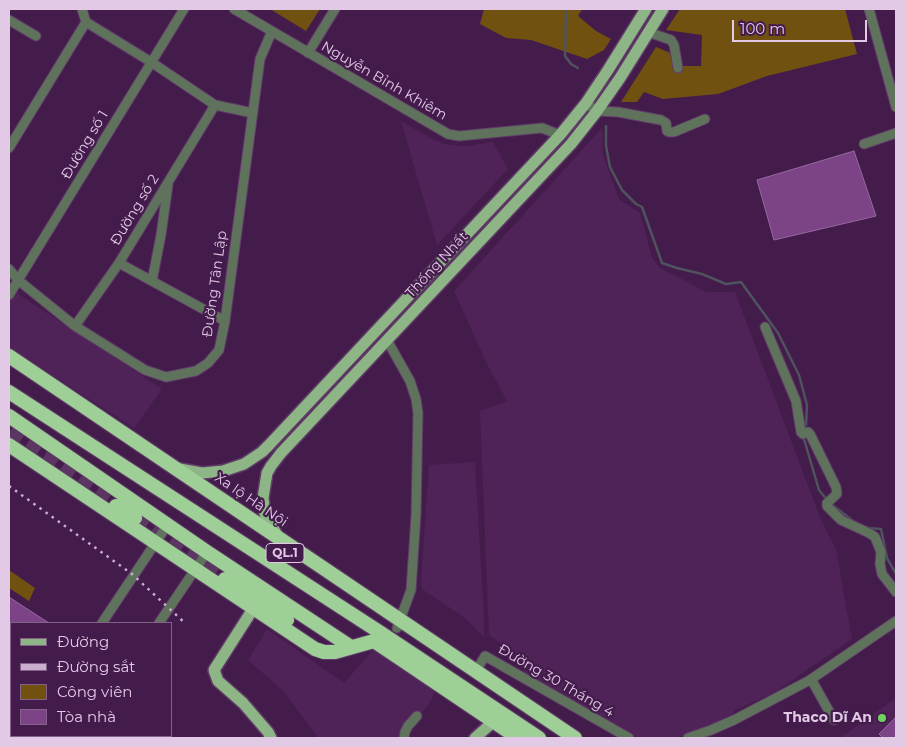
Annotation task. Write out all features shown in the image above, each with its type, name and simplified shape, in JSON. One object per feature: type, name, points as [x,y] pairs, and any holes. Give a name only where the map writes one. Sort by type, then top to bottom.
[{"type":"highway","name":"Xa lộ Hà Nội","points":[[9,356],[90,416],[474,675],[561,738]]},
{"type":"highway","name":"Xa lộ Hà Nội","points":[[9,367],[172,466],[221,505],[284,542],[399,624]]},
{"type":"highway","name":"QL.1","points":[[9,392],[497,717],[534,737]]},
{"type":"highway","points":[[9,416],[207,552],[351,647]]},
{"type":"highway","points":[[9,445],[315,649],[324,652],[335,652],[377,637]]},
{"type":"highway","points":[[116,506],[135,518]]},
{"type":"highway","points":[[225,579],[335,652]]},
{"type":"highway","name":"Xa lộ Hà Nội","points":[[474,675],[575,738]]},
{"type":"highway","name":"QL.1","points":[[497,717],[518,738]]},
{"type":"main road","name":"Thống Nhất","points":[[172,466],[197,472],[223,471],[244,464],[262,452],[560,134],[586,103],[646,9]]},
{"type":"main road","name":"Thống Nhất","points":[[284,542],[268,522],[263,498],[267,473],[281,453],[571,144],[597,111],[663,9]]},
{"type":"main road","points":[[560,134],[571,144]]},
{"type":"main road","points":[[269,445],[281,453]]},
{"type":"main road","points":[[253,609],[214,670],[218,681],[243,703],[268,732],[270,738]]},
{"type":"main road","points":[[475,738],[497,717]]},
{"type":"street","points":[[82,9],[86,22],[151,62],[215,105],[253,113]]},
{"type":"street","name":"Đường số 1","points":[[9,295],[184,9]]},
{"type":"street","name":"Nguyễn Bỉnh Khiêm","points":[[234,9],[448,134],[460,136],[542,128],[560,134]]},
{"type":"street","points":[[308,53],[335,9]]},
{"type":"street","points":[[869,9],[893,82],[896,107]]},
{"type":"street","points":[[9,20],[36,36]]},
{"type":"street","points":[[9,148],[86,22]]},
{"type":"street","name":"Đường Tân Lập","points":[[9,269],[18,280],[75,326],[145,370],[166,377],[196,371],[208,363],[219,350],[225,322],[260,59],[272,31]]},
{"type":"street","points":[[648,32],[671,40],[674,45],[678,68]]},
{"type":"street","points":[[586,103],[597,111],[618,112],[661,120],[666,123],[667,131],[669,132],[674,132],[705,119]]},
{"type":"street","name":"Đường số 2","points":[[75,326],[119,263],[215,105]]},
{"type":"street","points":[[864,144],[896,133]]},
{"type":"street","points":[[152,281],[169,180]]},
{"type":"street","points":[[119,263],[225,322]]},
{"type":"street","points":[[765,326],[796,401],[801,432],[803,434],[808,432],[810,434],[836,487],[837,494],[829,501],[828,507],[841,520],[874,537],[881,552],[880,568],[882,574],[896,592]]},
{"type":"street","points":[[387,340],[410,382],[416,399],[418,413],[416,514],[411,590],[399,624]]},
{"type":"street","points":[[103,622],[168,524]]},
{"type":"street","points":[[160,622],[207,552]]},
{"type":"street","points":[[688,738],[734,720],[812,679],[896,621]]},
{"type":"street","name":"Đường 30 Tháng 4","points":[[474,675],[485,656],[629,738]]},
{"type":"street","points":[[812,679],[834,720]]},
{"type":"street","points":[[404,738],[404,732],[416,716]]},
{"type":"shaded area","points":[[401,121],[432,139],[448,145],[466,146],[493,142],[508,169],[437,245]]},
{"type":"shaded area","points":[[602,128],[603,155],[619,199],[640,213],[652,258],[659,267],[706,292],[735,292],[821,520],[836,549],[852,639],[772,694],[735,710],[731,718],[690,735],[673,738],[640,738],[627,735],[521,673],[527,662],[489,635],[480,411],[507,401],[488,366],[454,291]]},
{"type":"shaded area","points":[[9,281],[20,295],[162,389],[134,428],[9,347]]},
{"type":"shaded area","points":[[475,462],[484,637],[465,618],[422,589],[421,580],[429,465]]},
{"type":"shaded area","points":[[267,629],[344,683],[376,647],[435,688],[433,697],[411,730],[409,738],[317,738],[283,691],[248,660]]},
{"type":"shaded area","name":"Thaco Dĩ An","points":[[896,698],[896,738],[840,738]]},
{"type":"green space","points":[[270,9],[320,9],[306,31]]},
{"type":"green space","points":[[484,9],[582,9],[578,16],[596,31],[611,39],[604,50],[587,59],[531,40],[506,38],[480,24]]},
{"type":"green space","points":[[680,9],[845,9],[857,54],[767,76],[718,94],[663,99],[644,92],[637,102],[621,102],[656,47],[673,54],[673,66],[701,66],[702,35],[666,30]]},
{"type":"green space","points":[[9,570],[35,588],[29,601],[9,588]]},
{"type":"building","points":[[854,151],[876,216],[774,240],[757,180]]},
{"type":"building","points":[[9,597],[47,622],[10,622]]},
{"type":"building","points":[[896,717],[896,738],[883,738],[879,734]]},
{"type":"waterway","points":[[566,9],[565,56],[571,64],[578,68]]},
{"type":"waterway","points":[[606,126],[606,146],[610,167],[622,190],[636,204],[642,207],[662,263],[702,274],[726,284],[741,282],[778,333],[799,375],[807,405],[806,425]]},
{"type":"waterway","points":[[804,439],[819,490],[827,500]]},
{"type":"waterway","points":[[831,504],[852,520]]},
{"type":"waterway","points":[[868,528],[881,529],[887,558],[896,574]]},
{"type":"tunnel","points":[[9,433],[116,506]]},
{"type":"tunnel","points":[[135,518],[225,579]]},
{"type":"railway","points":[[9,486],[132,574],[186,624]]},
{"type":"place","name":"Thaco Dĩ An","points":[[882,718]]}]
